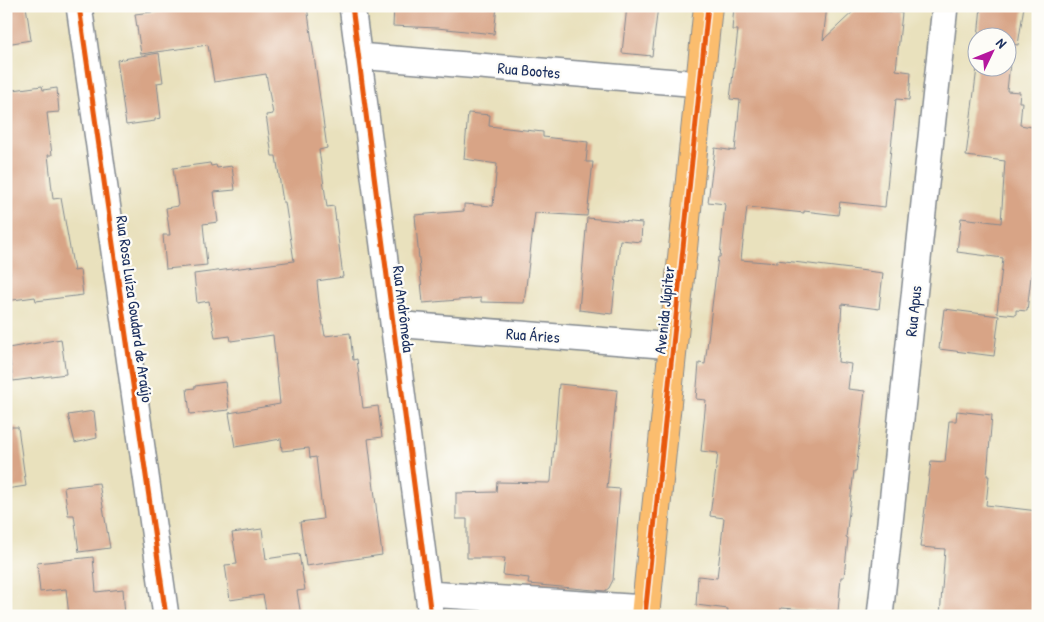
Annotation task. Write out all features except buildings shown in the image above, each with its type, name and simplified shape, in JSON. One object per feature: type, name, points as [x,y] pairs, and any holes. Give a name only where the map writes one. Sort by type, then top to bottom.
[{"type":"main road","name":"Avenida Júpiter","points":[[645,612],[708,6]]},
{"type":"street","name":"Rua Rosa Luíza Goudard de Araújo","points":[[79,6],[166,616]]},
{"type":"street","name":"Rua Andrômeda","points":[[352,6],[430,605]]},
{"type":"street","name":"Rua Apus","points":[[880,616],[945,6]]},
{"type":"street","name":"Rua Bootes","points":[[358,56],[700,84]]},
{"type":"street","name":"Rua Áries","points":[[393,324],[673,346]]},
{"type":"street","points":[[430,605],[645,612]]},
{"type":"cycle path","points":[[79,6],[166,616]]},
{"type":"cycle path","points":[[352,6],[431,616]]},
{"type":"cycle path","points":[[645,616],[708,6]]}]
